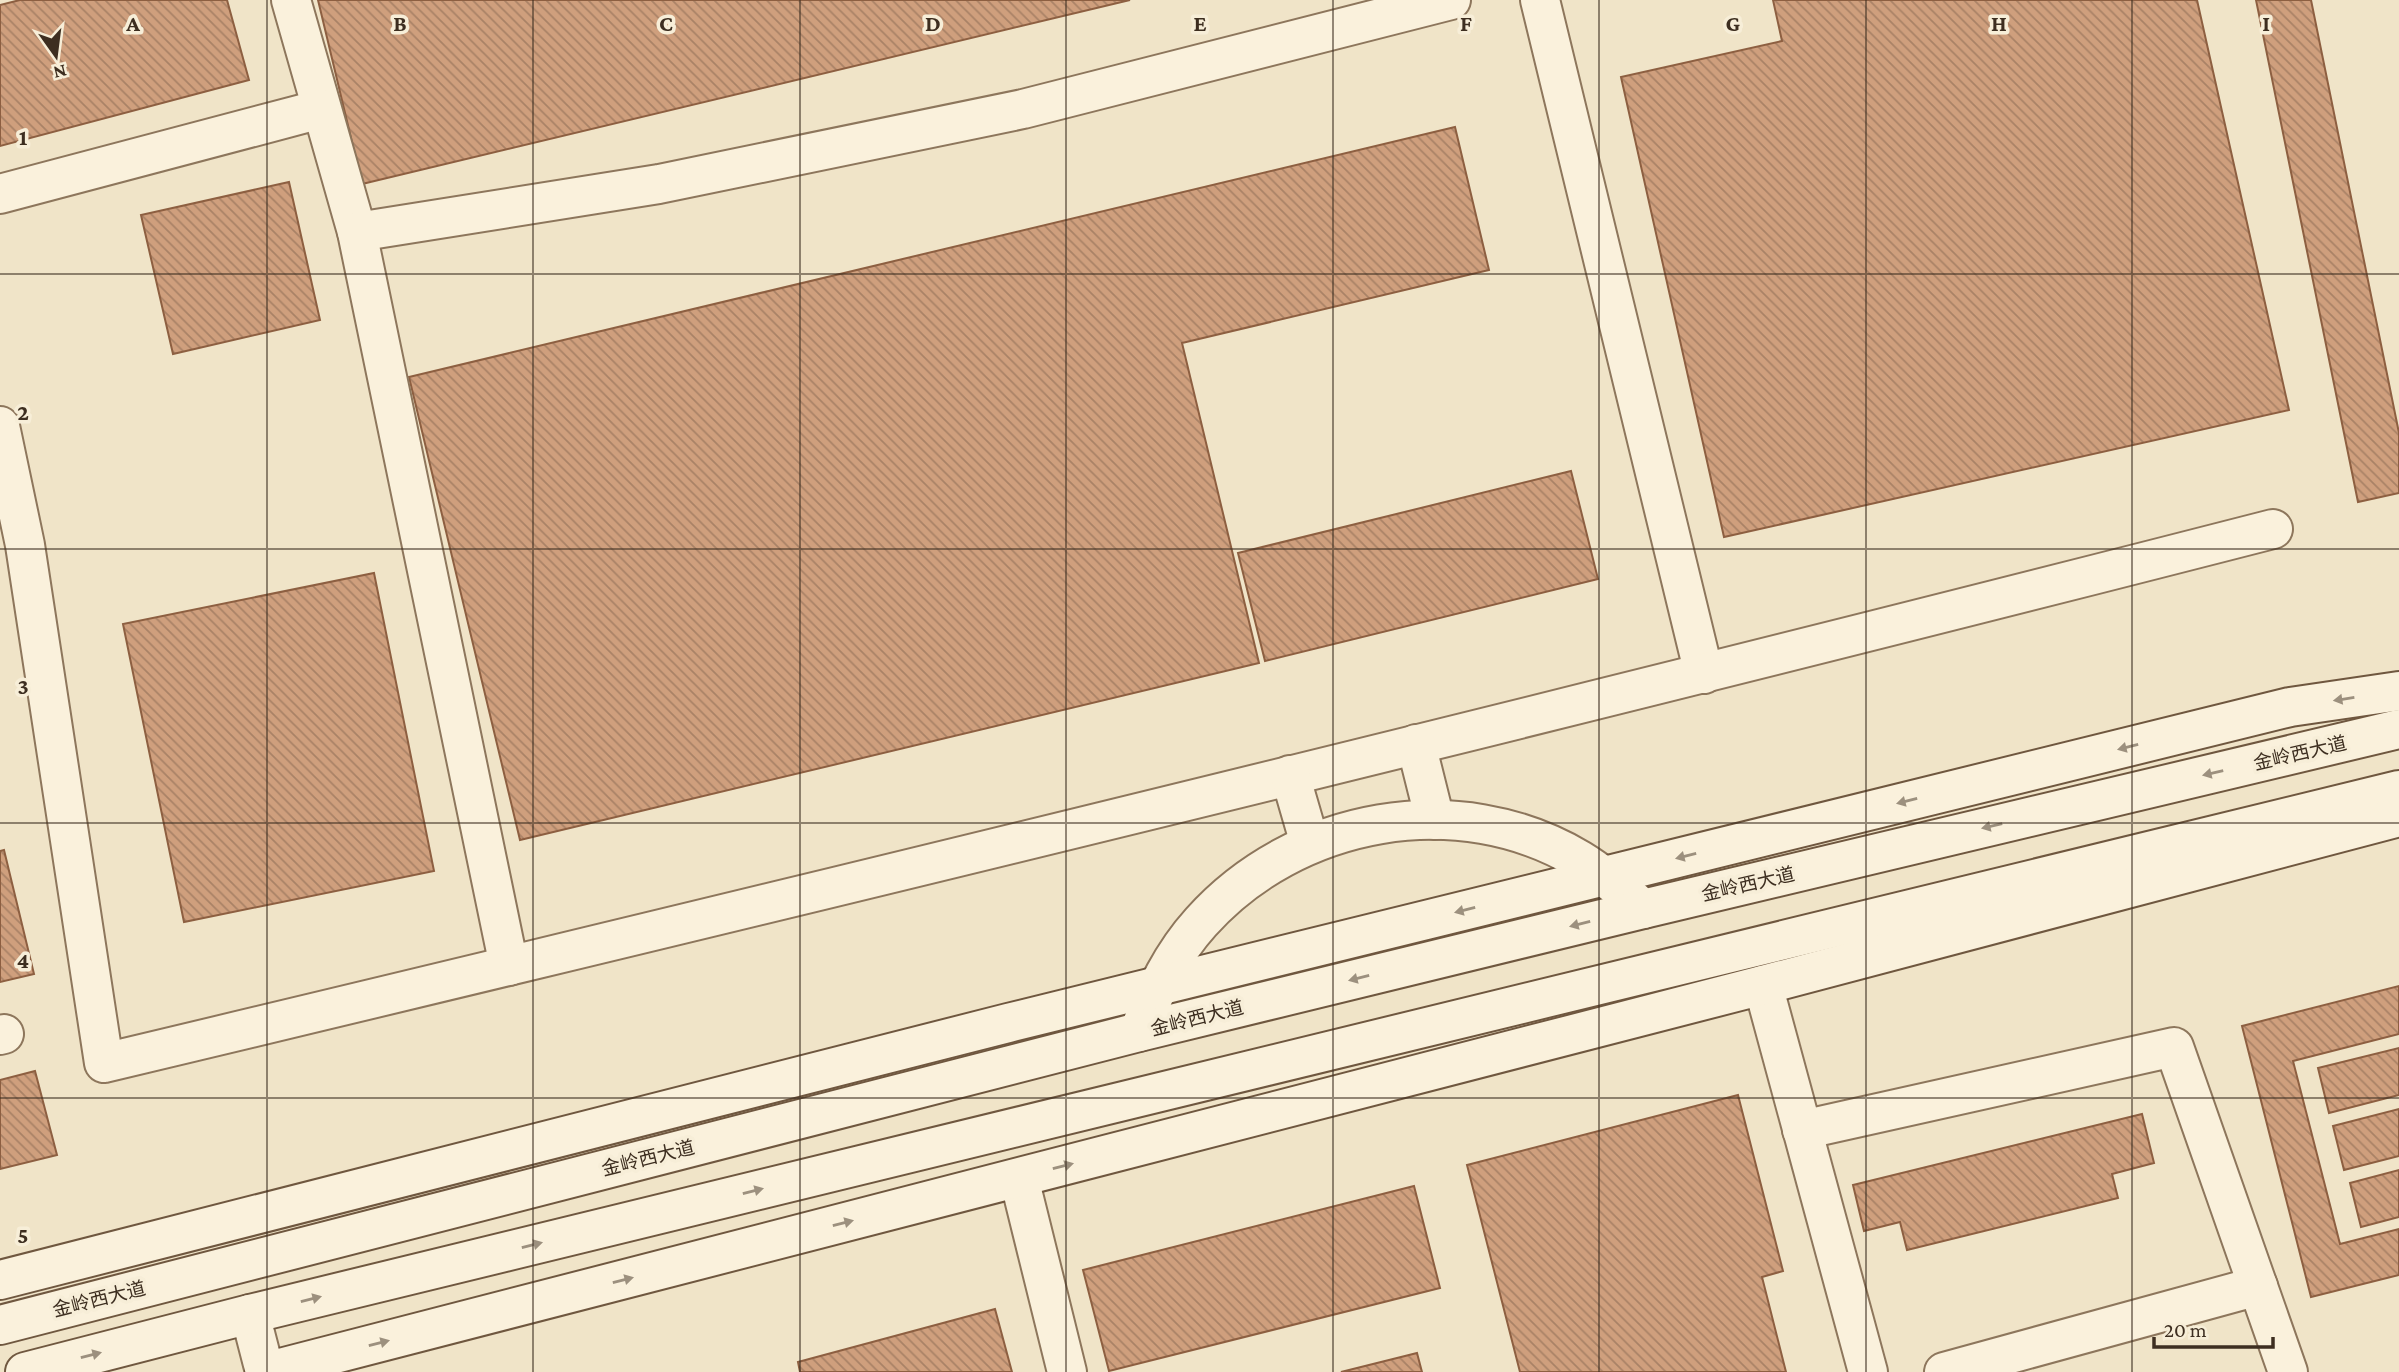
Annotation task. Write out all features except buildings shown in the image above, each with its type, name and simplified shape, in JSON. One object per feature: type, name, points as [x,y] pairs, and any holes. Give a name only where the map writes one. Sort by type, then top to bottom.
[{"type":"street","points":[[291,0],[357,232],[509,966]]},
{"type":"street","points":[[357,232],[659,184],[1023,109],[1451,0]]},
{"type":"street","points":[[1540,0],[1704,674]]},
{"type":"street","points":[[0,194],[321,109]]},
{"type":"street","points":[[0,426],[25,545],[104,1063],[1704,674],[2273,529]]},
{"type":"street","points":[[0,1280],[1158,985],[2290,707],[2399,691]]},
{"type":"street","points":[[2385,732],[2399,710]]},
{"type":"street","name":"金岭西大道","points":[[0,1325],[1139,1032],[1643,908],[2385,732]]},
{"type":"street","points":[[1416,744],[1435,820]]},
{"type":"street","points":[[1290,775],[1310,844]]},
{"type":"street","points":[[250,1314],[265,1372],[1763,985],[2391,801]]},
{"type":"street","points":[[25,1372],[250,1314],[2391,801]]},
{"type":"street","points":[[1139,1032],[1158,985],[1200,922],[1231,893],[1265,867],[1341,832],[1383,823],[1435,820],[1504,829],[1579,859],[1643,908]]},
{"type":"street","points":[[1763,985],[1868,1372]]},
{"type":"street","points":[[1802,1130],[2174,1047],[2288,1372]]},
{"type":"street","points":[[1019,1178],[1067,1372]]},
{"type":"street","points":[[1944,1372],[2258,1286]]}]
